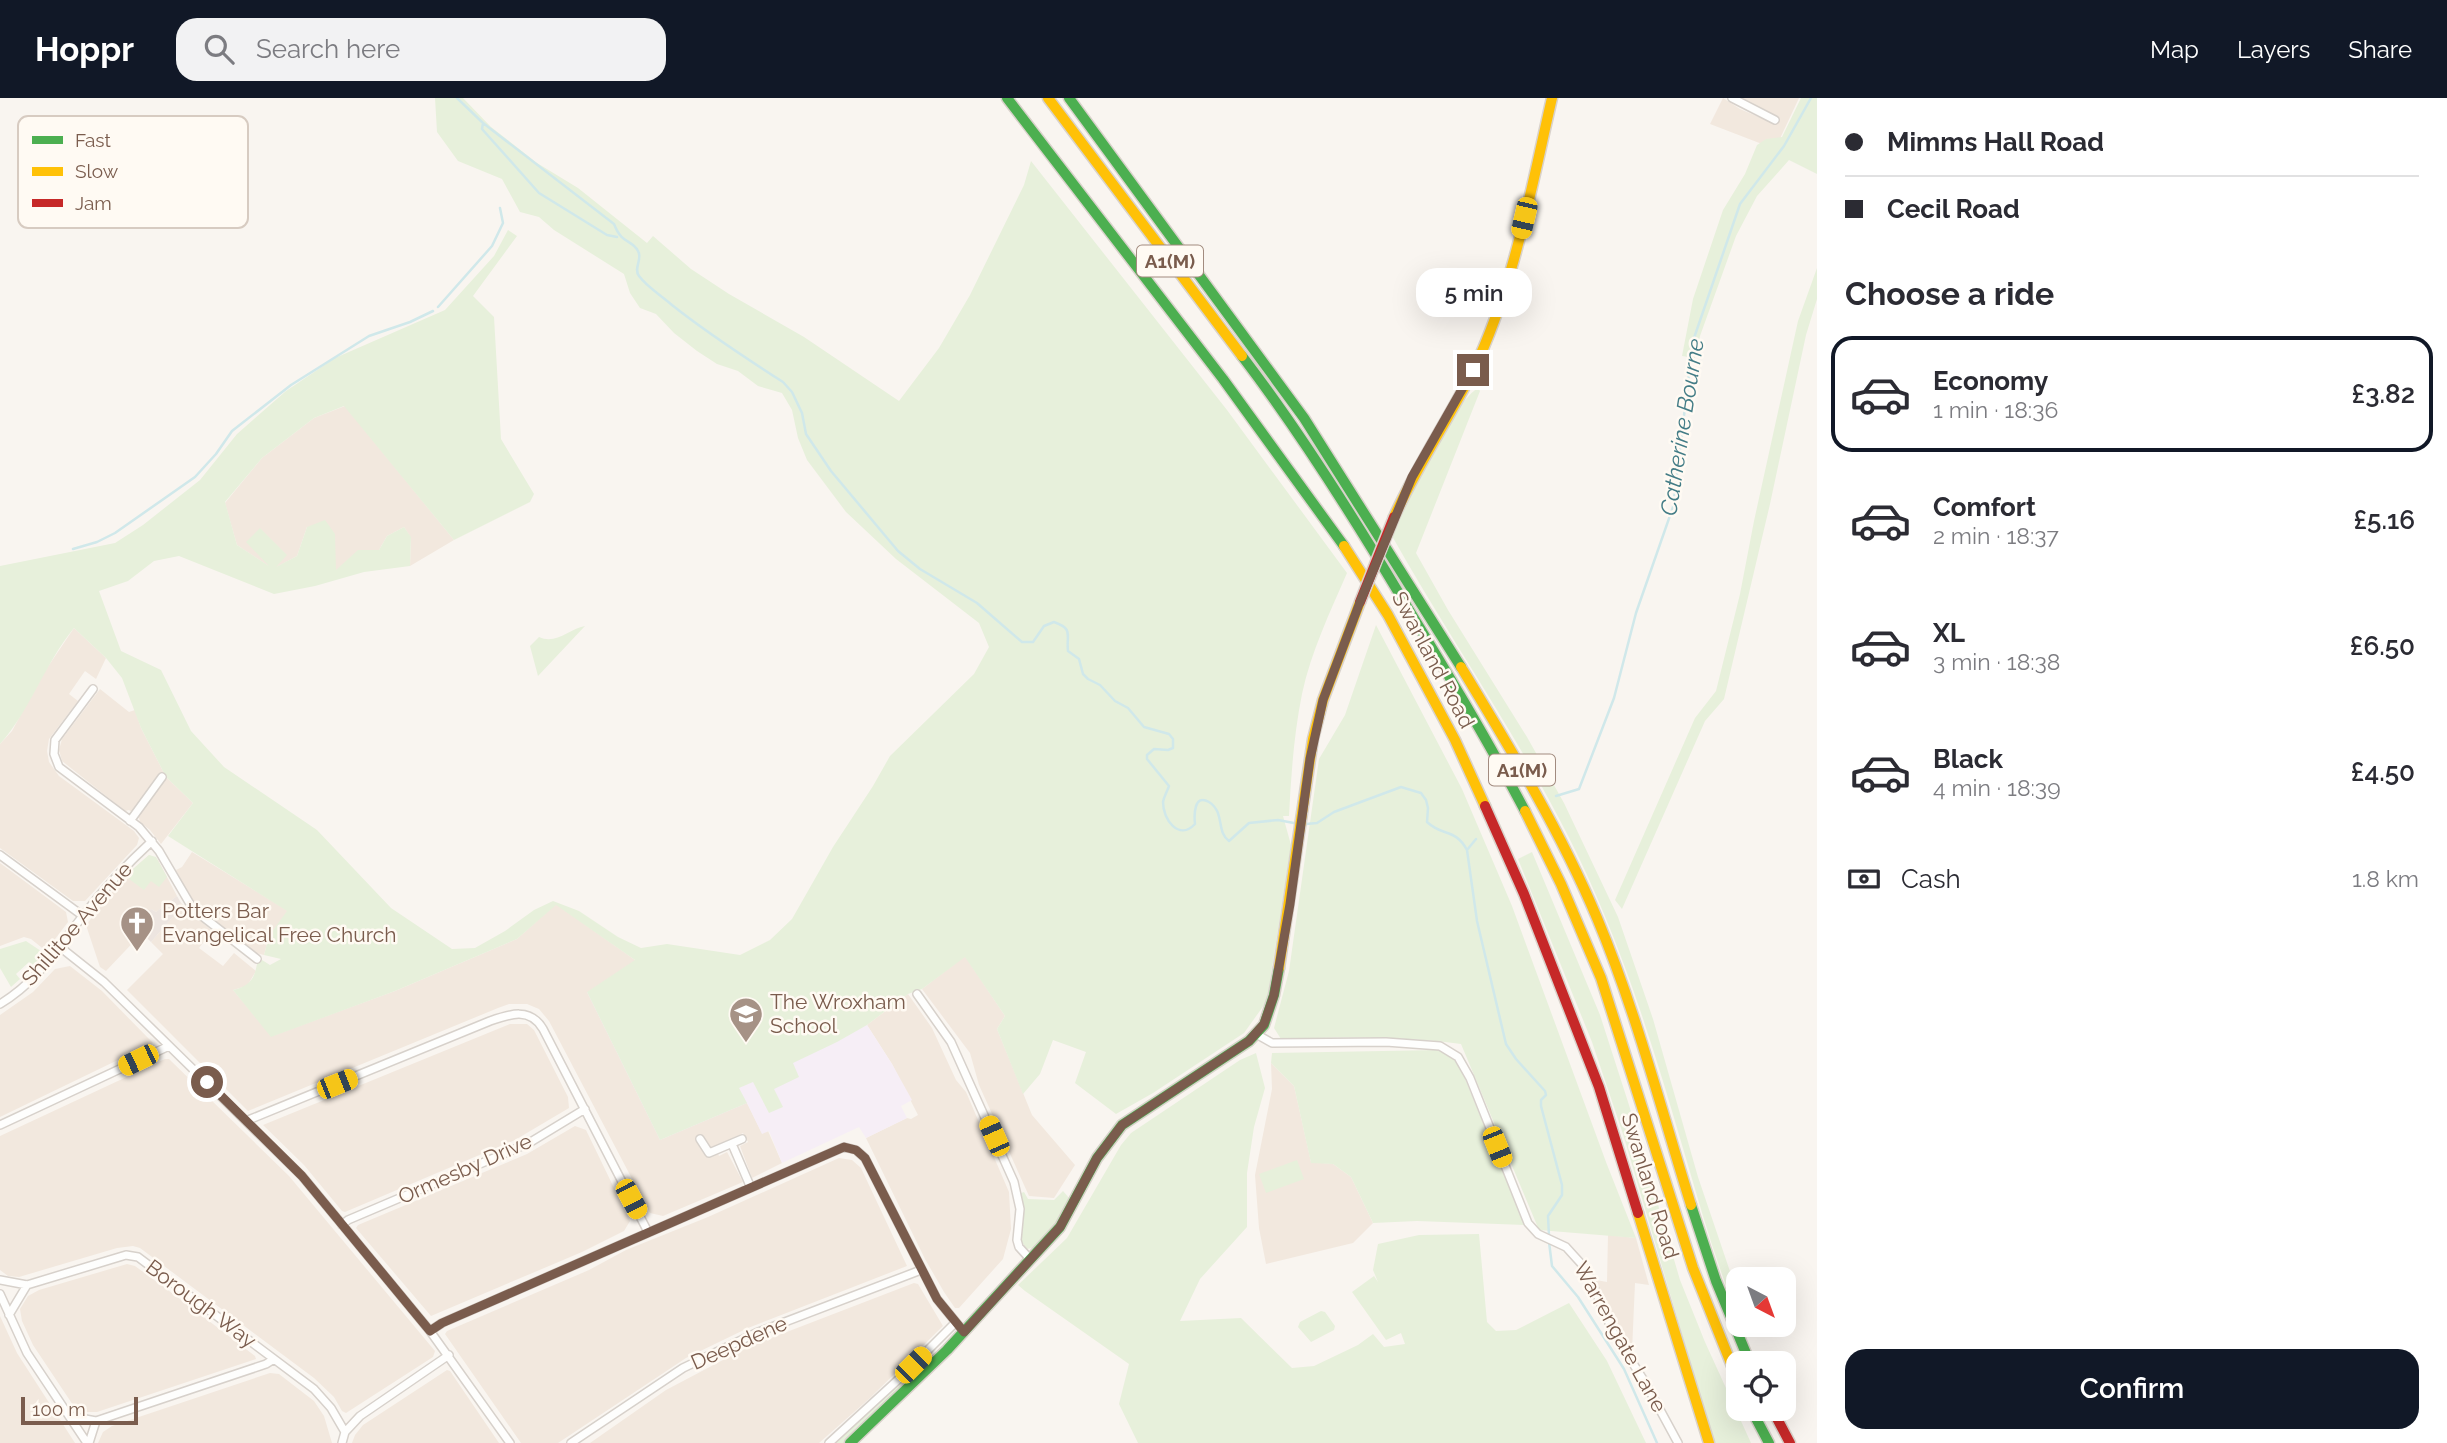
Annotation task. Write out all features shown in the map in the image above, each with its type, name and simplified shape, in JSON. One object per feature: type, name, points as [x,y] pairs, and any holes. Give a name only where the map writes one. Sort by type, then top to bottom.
[{"type":"main road","name":"Swanland Road","points":[[1007,98],[1223,379],[1353,558],[1388,615],[1455,740],[1524,894],[1599,1087],[1709,1443]]},
{"type":"main road","name":"A1(M)","points":[[1048,98],[1307,447],[1456,686],[1523,807],[1563,889],[1603,984],[1681,1235],[1705,1304],[1726,1353]]},
{"type":"main road","name":"A1(M)","points":[[1069,98],[1319,439],[1429,615],[1544,810],[1591,905],[1619,976],[1641,1038],[1699,1231],[1722,1298],[1745,1351]]},
{"type":"main road","points":[[850,1443],[964,1332],[1060,1227],[1097,1158],[1122,1125],[1237,1049],[1257,1032],[1268,1016],[1274,995],[1313,739],[1323,700],[1394,517],[1412,477],[1473,370],[1498,307],[1519,240],[1552,98]]},
{"type":"main road","points":[[1757,1421],[1769,1443]]},
{"type":"main road","points":[[1778,1421],[1790,1443]]},
{"type":"street","points":[[1732,98],[1775,120]]},
{"type":"street","points":[[93,689],[57,737],[55,758],[63,771],[130,821],[152,841],[193,909],[257,959]]},
{"type":"street","points":[[130,821],[162,777]]},
{"type":"street","name":"Shillitoe Avenue","points":[[0,1004],[29,984],[120,871],[152,841]]},
{"type":"street","points":[[0,855],[83,916]]},
{"type":"street","points":[[60,947],[104,982],[302,1176],[449,1355],[510,1443]]},
{"type":"street","points":[[917,994],[957,1053],[1014,1182],[1020,1209],[1017,1240],[1019,1247],[1030,1259]]},
{"type":"street","points":[[246,1121],[489,1021],[514,1013],[529,1016],[540,1024],[648,1232]]},
{"type":"street","name":"Warrengate Lane","points":[[1257,1032],[1272,1043],[1386,1042],[1433,1045],[1458,1057],[1470,1078],[1528,1223],[1534,1231],[1573,1254],[1586,1269],[1613,1332],[1646,1384],[1678,1443]]},
{"type":"street","points":[[0,1125],[169,1046]]},
{"type":"street","name":"Ormesby Drive","points":[[342,1225],[348,1220],[529,1143],[585,1109]]},
{"type":"street","points":[[700,1139],[709,1153],[742,1139]]},
{"type":"street","points":[[732,1144],[751,1188]]},
{"type":"street","points":[[430,1331],[442,1323],[839,1148],[849,1147],[867,1161],[937,1299],[964,1332]]},
{"type":"street","name":"Borough Way","points":[[0,1280],[27,1285],[100,1261],[132,1255],[150,1264],[321,1396],[345,1432]]},
{"type":"street","name":"Deepdene","points":[[571,1443],[683,1368],[756,1333],[921,1270]]},
{"type":"street","points":[[9,1315],[27,1285]]},
{"type":"street","points":[[0,1294],[27,1353],[88,1443]]},
{"type":"street","points":[[829,1443],[955,1323]]},
{"type":"street","points":[[342,1443],[345,1432],[360,1416],[449,1355]]},
{"type":"street","points":[[69,1416],[96,1421],[274,1359]]},
{"type":"street","points":[[88,1443],[96,1421]]},
{"type":"shaded area","points":[[1723,98],[1768,121],[1771,113],[1742,98],[1799,98],[1775,149],[1710,124]]},
{"type":"shaded area","points":[[345,406],[454,540],[410,566],[411,538],[404,527],[387,536],[379,550],[335,571],[335,534],[307,527],[297,556],[273,569],[237,545],[225,503],[262,458],[314,418]]},
{"type":"shaded area","points":[[74,628],[106,658],[96,679],[85,671],[69,694],[78,701],[49,739],[49,762],[59,776],[134,831],[139,838],[137,845],[85,901],[73,901],[0,848],[0,744],[12,731],[43,674]]},
{"type":"shaded area","points":[[100,689],[129,712],[135,710],[141,728],[166,777],[193,803],[161,844],[139,818],[129,810],[125,811],[62,761],[59,750],[62,739]]},
{"type":"shaded area","points":[[192,852],[288,911],[269,936],[264,955],[256,953],[195,905],[190,898],[176,870],[182,867]]},
{"type":"shaded area","points":[[149,855],[158,860],[177,896],[156,912],[151,909],[143,932],[106,971],[100,967],[86,925],[124,877]]},
{"type":"shaded area","points":[[0,863],[66,912],[68,922],[46,951],[24,937],[0,946]]},
{"type":"shaded area","points":[[177,896],[181,903],[174,907],[177,912],[151,942],[136,927],[151,909],[156,912]]},
{"type":"shaded area","points":[[181,903],[212,931],[199,948],[223,966],[234,953],[256,971],[247,986],[233,990],[272,1036],[395,991],[517,939],[556,904],[635,960],[747,1103],[762,1133],[768,1131],[782,1163],[752,1178],[740,1146],[748,1142],[743,1133],[715,1147],[719,1156],[727,1152],[743,1182],[663,1216],[650,1213],[549,1021],[539,1009],[527,1004],[509,1004],[498,1008],[248,1111],[127,990],[163,954],[151,942],[177,912],[173,907]]},
{"type":"shaded area","points":[[965,956],[1005,1016],[997,1029],[1032,1115],[1075,1165],[1054,1198],[1029,1196],[979,1085],[970,1053],[922,989]]},
{"type":"shaded area","points":[[70,966],[102,991],[153,1043],[0,1117],[0,1015],[33,992],[55,969]]},
{"type":"shaded area","name":"The Wroxham School","points":[[836,988],[867,1025],[912,1100],[901,1106],[907,1118],[866,1138],[859,1127],[782,1163],[769,1131],[762,1134],[747,1103],[660,1140],[587,992]]},
{"type":"shaded area","points":[[908,994],[932,1028],[956,1080],[966,1092],[1009,1192],[1011,1229],[1003,1259],[959,1308],[955,1308],[925,1259],[866,1138],[918,1115],[892,1064],[867,1025]]},
{"type":"shaded area","points":[[510,1024],[527,1024],[534,1030],[568,1097],[569,1108],[515,1140],[345,1212],[304,1165],[263,1125]]},
{"type":"shaded area","points":[[169,1059],[289,1176],[435,1351],[433,1357],[346,1413],[314,1378],[140,1248],[117,1248],[19,1277],[8,1276],[0,1270],[0,1136]]},
{"type":"shaded area","points":[[1271,1063],[1294,1086],[1311,1162],[1333,1164],[1351,1177],[1373,1223],[1353,1243],[1266,1264],[1259,1228],[1255,1175],[1272,1089]]},
{"type":"shaded area","points":[[575,1126],[586,1130],[630,1221],[624,1231],[582,1252],[431,1316],[356,1228],[527,1154]]},
{"type":"shaded area","points":[[839,1158],[852,1160],[861,1168],[907,1266],[748,1328],[686,1358],[558,1443],[521,1443],[445,1334],[589,1270],[626,1250],[708,1217]]},
{"type":"shaded area","points":[[1608,1235],[1636,1238],[1649,1285],[1635,1283],[1632,1351],[1602,1302],[1596,1280],[1607,1282]]},
{"type":"shaded area","points":[[127,1264],[135,1266],[176,1296],[256,1359],[97,1412],[85,1412],[75,1408],[33,1345],[22,1321],[20,1309],[28,1296],[39,1290]]},
{"type":"shaded area","points":[[914,1283],[918,1284],[943,1326],[870,1398],[819,1443],[590,1443],[666,1390],[753,1345]]},
{"type":"shaded area","points":[[0,1316],[17,1353],[75,1443],[0,1443]]},
{"type":"shaded area","points":[[447,1370],[499,1443],[352,1443],[363,1425]]},
{"type":"shaded area","points":[[270,1373],[279,1374],[314,1401],[324,1416],[332,1443],[98,1443],[103,1432],[112,1426]]},
{"type":"green space","points":[[435,98],[463,98],[491,127],[537,163],[578,188],[647,243],[653,236],[691,269],[804,337],[899,401],[939,348],[970,295],[1024,185],[1031,161],[1227,410],[1347,573],[1316,648],[1302,694],[1293,755],[1289,816],[1283,816],[1291,845],[1267,1001],[1244,1033],[1116,1114],[1075,1083],[1086,1052],[1053,1040],[1040,1074],[1023,1094],[997,1029],[1005,1016],[965,957],[867,1025],[793,1063],[799,1077],[774,1089],[783,1107],[769,1113],[753,1082],[739,1088],[747,1103],[660,1140],[587,992],[635,960],[556,905],[517,939],[395,991],[271,1037],[233,990],[250,982],[257,964],[262,960],[270,965],[281,959],[264,955],[269,936],[287,911],[168,836],[193,803],[166,777],[141,728],[122,678],[106,658],[74,628],[54,656],[20,717],[0,744],[0,566],[115,543],[143,525],[200,480],[237,434],[286,391],[335,358],[445,310],[494,256],[508,230],[517,236],[473,296],[494,317],[501,439],[534,494],[530,502],[454,540],[344,406],[314,418],[262,458],[225,502],[237,545],[269,566],[246,542],[260,528],[287,555],[276,567],[297,556],[307,527],[325,520],[335,534],[336,570],[358,550],[379,550],[387,536],[404,527],[411,537],[410,566],[364,572],[274,594],[179,556],[154,561],[128,581],[99,591],[121,651],[161,670],[191,731],[224,767],[317,830],[391,908],[452,949],[475,948],[553,901],[579,911],[618,937],[641,948],[667,944],[740,955],[770,940],[792,919],[890,756],[974,674],[989,647],[979,623],[896,559],[846,512],[807,460],[798,438],[792,410],[782,393],[758,386],[738,371],[717,364],[697,351],[656,314],[640,308],[630,293],[624,274],[554,230],[539,217],[520,212],[502,179],[458,161],[437,132]]},
{"type":"green space","points":[[1801,98],[1817,98],[1817,174],[1789,160],[1757,196],[1736,236],[1700,336],[1695,358],[1682,356],[1693,299],[1723,210],[1745,174],[1757,145],[1766,139],[1782,137]]},
{"type":"green space","points":[[1817,268],[1817,299],[1806,335],[1724,699],[1705,721],[1622,909],[1615,900],[1695,718],[1716,691],[1740,594],[1798,321]]},
{"type":"green space","points":[[1478,388],[1480,391],[1416,553],[1564,803],[1618,917],[1653,1019],[1698,1177],[1729,1267],[1726,1267],[1726,1285],[1638,1003],[1582,864],[1531,768],[1392,536],[1443,433],[1467,397]]},
{"type":"green space","points":[[1376,625],[1462,789],[1512,906],[1636,1238],[1539,1230],[1461,1044],[1371,1038],[1281,1039],[1274,1028],[1289,971],[1319,759],[1345,715]]},
{"type":"green space","points":[[585,626],[538,676],[530,646],[539,637],[557,638]]},
{"type":"green space","points":[[1532,852],[1600,1015],[1680,1280],[1726,1388],[1726,1421],[1741,1421],[1751,1443],[1714,1443],[1623,1134],[1592,1042],[1518,859]]},
{"type":"green space","points":[[149,855],[156,857],[167,877],[159,887],[151,881],[144,890],[125,876]]},
{"type":"green space","points":[[26,941],[44,953],[33,967],[29,962],[16,974],[20,979],[11,987],[0,968],[0,949]]},
{"type":"green space","points":[[1438,1050],[1452,1056],[1461,1069],[1525,1225],[1417,1221],[1373,1223],[1351,1177],[1333,1164],[1311,1163],[1294,1086],[1271,1063],[1272,1053]]},
{"type":"green space","points":[[1256,1053],[1265,1088],[1254,1127],[1247,1173],[1247,1227],[1200,1279],[1180,1321],[1241,1318],[1292,1368],[1314,1366],[1358,1345],[1373,1334],[1384,1347],[1405,1344],[1401,1333],[1386,1340],[1352,1292],[1374,1276],[1378,1282],[1373,1270],[1378,1244],[1419,1235],[1479,1234],[1487,1322],[1496,1331],[1516,1330],[1569,1303],[1607,1361],[1646,1443],[1138,1443],[1119,1404],[1129,1364],[1018,1285],[1067,1238],[1121,1145],[1131,1133],[1240,1060]]},
{"type":"green space","points":[[1297,1160],[1304,1179],[1266,1193],[1259,1174]]},
{"type":"green space","points":[[1063,1191],[1070,1199],[1064,1213],[1046,1237],[1027,1249],[1021,1241],[1021,1193],[1024,1192],[1028,1199],[1054,1200]]},
{"type":"green space","points":[[1321,1311],[1325,1312],[1335,1326],[1334,1330],[1311,1342],[1298,1327],[1300,1322]]},
{"type":"green space","points":[[927,1356],[931,1361],[844,1443],[834,1443]]},
{"type":"waterway","points":[[457,98],[483,123],[614,224],[620,235],[638,251],[637,273],[650,288],[712,335],[783,382],[792,392],[802,413],[806,434],[831,471],[898,551],[920,569],[977,603],[1022,642],[1033,642],[1044,626],[1054,622],[1067,630],[1068,651],[1079,659],[1083,674],[1100,685],[1115,701],[1128,708],[1144,727],[1169,734],[1173,739],[1173,748],[1154,749],[1147,755],[1147,759],[1169,786],[1163,802],[1166,815],[1173,826],[1183,830],[1195,824],[1196,806],[1200,800],[1214,806],[1223,833],[1229,841],[1249,823],[1278,820],[1299,824]]},
{"type":"waterway","name":"Catherine Bourne","points":[[1556,796],[1579,789],[1614,698],[1636,613],[1673,507],[1693,341],[1740,204],[1784,146],[1811,98]]},
{"type":"waterway","points":[[483,123],[482,129],[539,193],[607,235],[617,237]]},
{"type":"waterway","points":[[438,307],[492,246],[503,223],[500,208]]},
{"type":"waterway","points":[[73,549],[115,533],[195,477],[232,431],[291,385],[369,336],[433,311]]},
{"type":"waterway","points":[[1306,824],[1317,823],[1334,812],[1401,787],[1421,793],[1428,808],[1427,822],[1458,838],[1467,850],[1477,921],[1506,1044],[1546,1095],[1541,1100],[1541,1106],[1562,1185],[1562,1195],[1548,1216],[1549,1236]]},
{"type":"waterway","name":"Catherine Bourne","points":[[1467,850],[1476,839]]},
{"type":"waterway","points":[[1549,1242],[1552,1266],[1578,1297],[1624,1369],[1657,1443]]},
{"type":"traffic: fast","points":[[1007,98],[1223,379],[1344,546]]},
{"type":"traffic: fast","points":[[1069,98],[1304,418],[1461,667]]},
{"type":"traffic: fast","points":[[1242,356],[1305,443],[1363,534],[1464,702],[1525,811]]},
{"type":"traffic: fast","points":[[850,1443],[947,1350],[1060,1227],[1097,1158],[1122,1125],[1249,1041],[1264,1025],[1279,968]]},
{"type":"traffic: fast","points":[[1691,1205],[1716,1281],[1745,1351]]},
{"type":"traffic: fast","points":[[1757,1421],[1769,1443]]},
{"type":"traffic: slow","points":[[1048,98],[1242,356]]},
{"type":"traffic: slow","points":[[1394,517],[1473,371],[1500,305],[1529,202],[1552,98]]},
{"type":"traffic: slow","points":[[1344,546],[1388,615],[1455,740],[1485,806]]},
{"type":"traffic: slow","points":[[1279,968],[1313,739],[1323,700],[1360,602]]},
{"type":"traffic: slow","points":[[1461,667],[1551,821],[1583,885],[1636,1024],[1691,1205]]},
{"type":"traffic: slow","points":[[1525,811],[1561,884],[1601,978],[1693,1268],[1726,1351]]},
{"type":"traffic: slow","points":[[1638,1213],[1709,1443]]},
{"type":"traffic: jam","points":[[1360,602],[1394,517]]},
{"type":"traffic: jam","points":[[1485,806],[1524,894],[1599,1087],[1638,1213]]},
{"type":"traffic: jam","points":[[1778,1421],[1790,1443]]},
{"type":"place","name":"Potters Bar Evangelical Free Church","points":[[137,953]]},
{"type":"place","name":"The Wroxham School","points":[[746,1044]]},
{"type":"route","points":[[207,1082],[302,1176],[430,1331],[442,1323],[583,1263],[627,1240],[778,1177],[834,1149],[849,1147],[865,1158],[937,1299],[964,1332],[1060,1227],[1097,1158],[1122,1125],[1249,1041],[1264,1024],[1274,995],[1282,955],[1313,739],[1323,700],[1412,477],[1473,370]]}]
